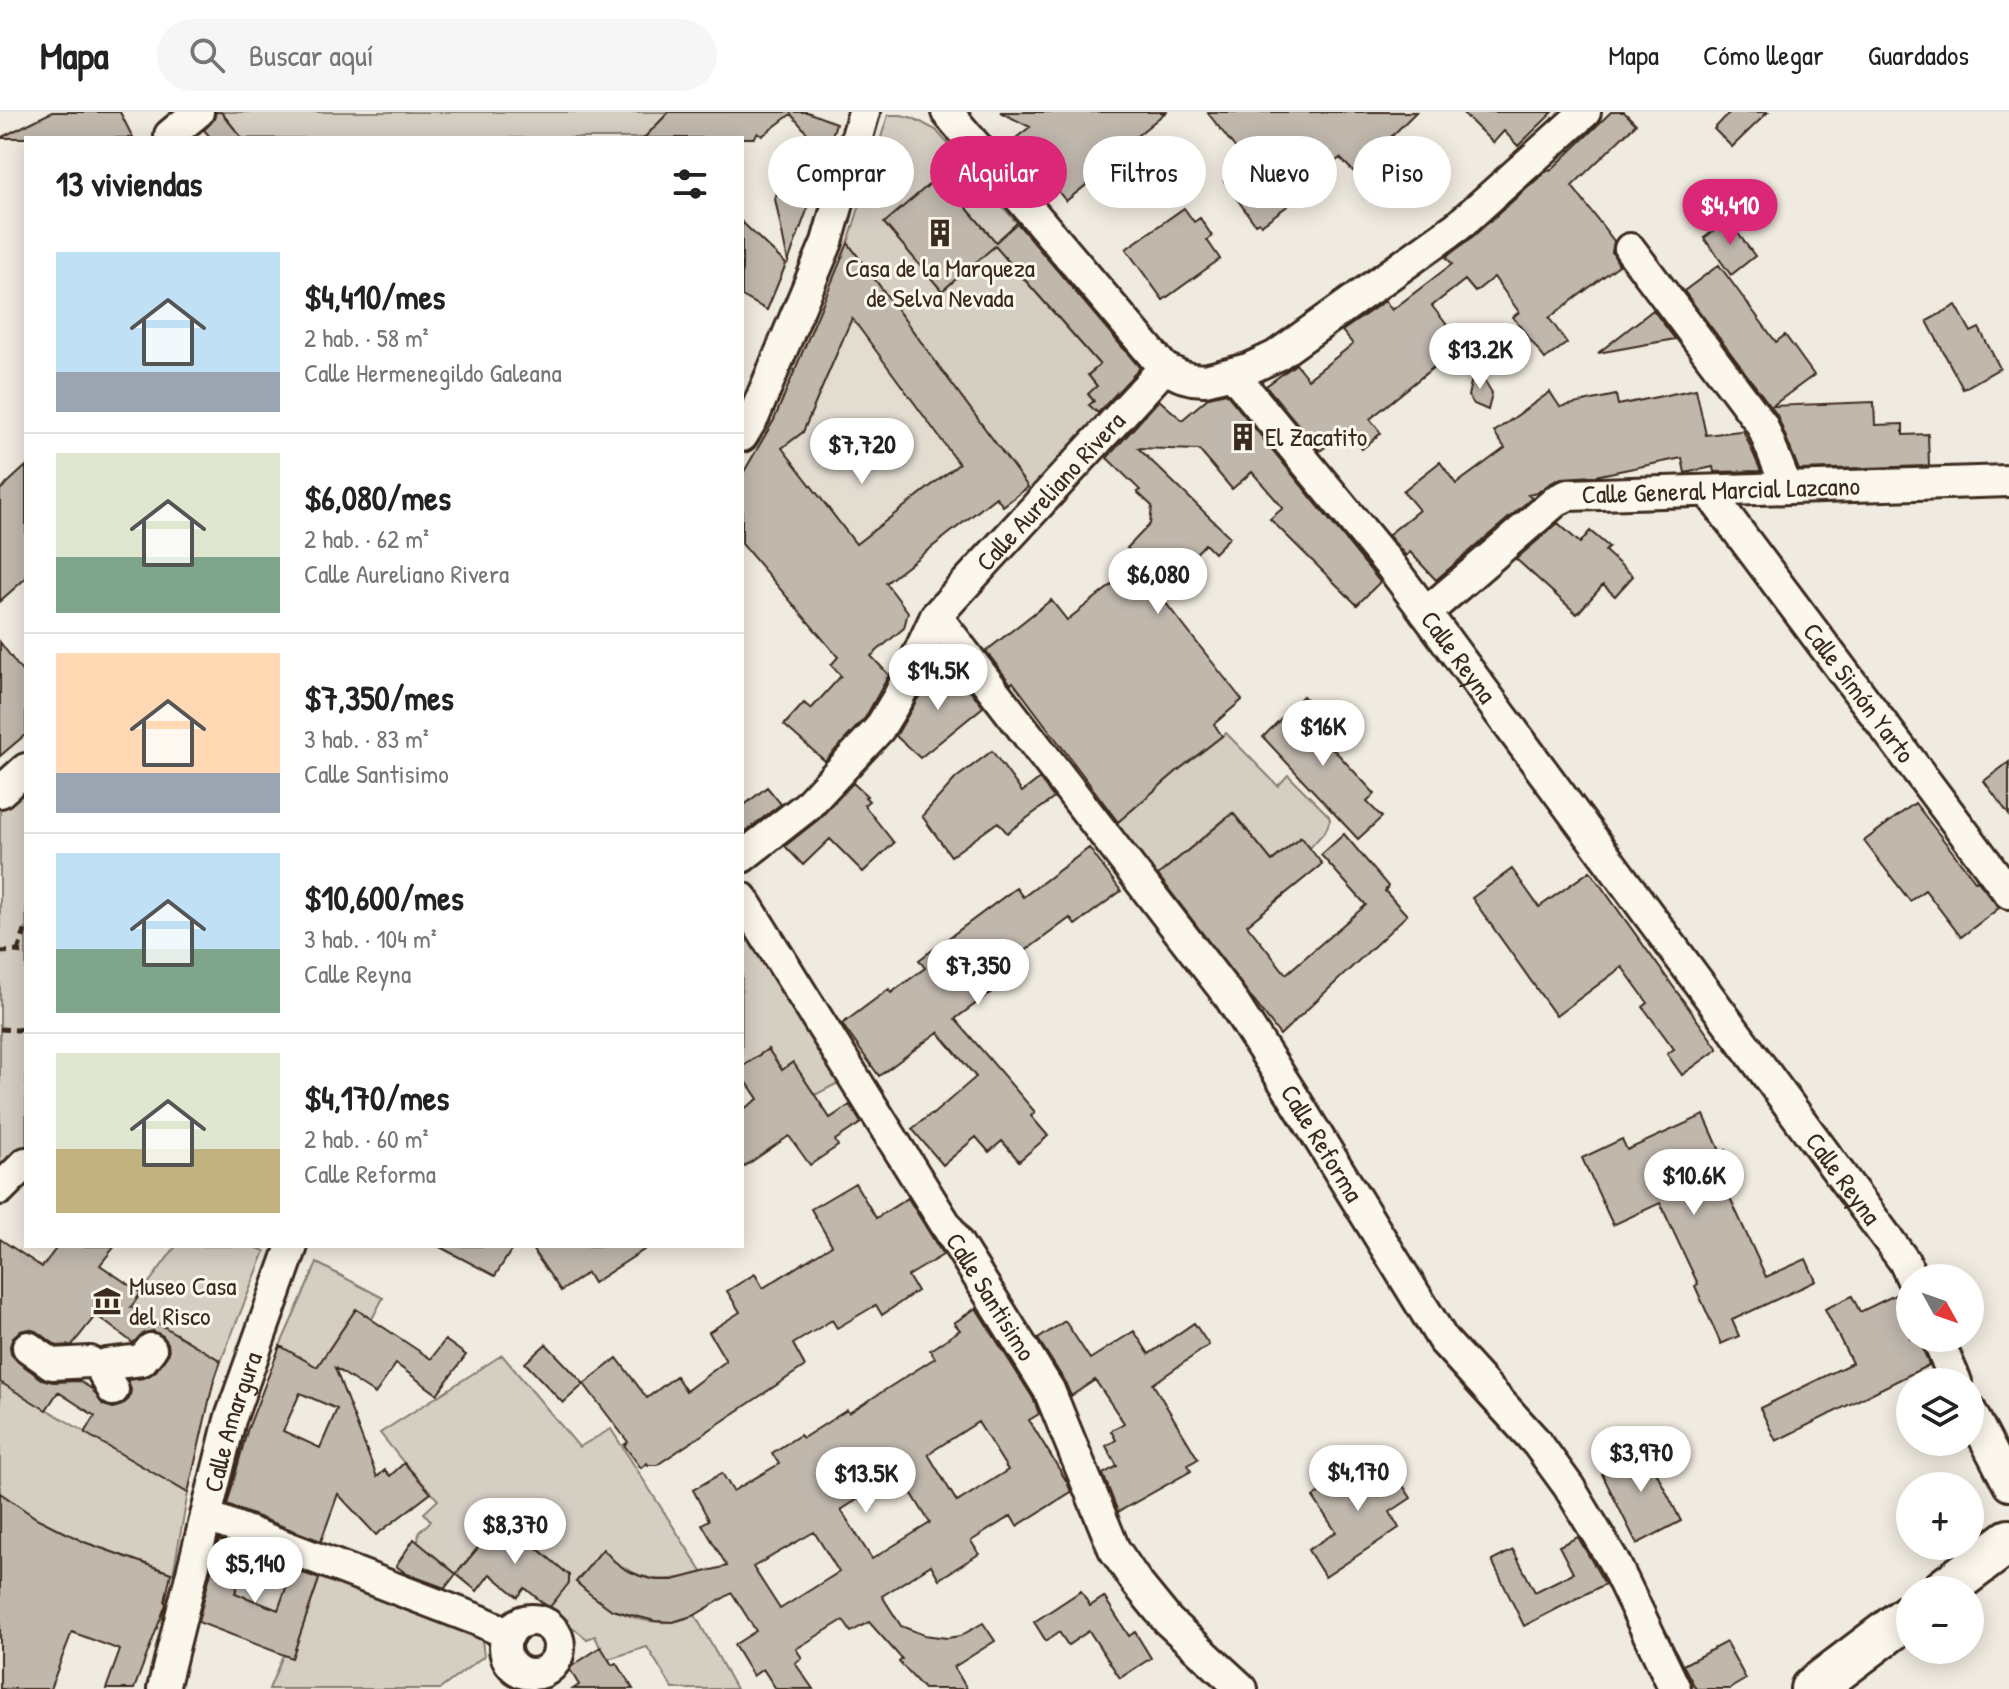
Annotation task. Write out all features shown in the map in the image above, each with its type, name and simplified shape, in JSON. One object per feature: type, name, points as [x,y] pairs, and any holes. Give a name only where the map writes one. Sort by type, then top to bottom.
[{"type":"main road","points":[[1963,1576],[2009,1541]]},
{"type":"main road","points":[[1812,1689],[1896,1626]]},
{"type":"street","points":[[169,128],[198,112]]},
{"type":"street","points":[[744,433],[754,416],[827,242],[864,112]]},
{"type":"street","points":[[947,112],[1164,368],[1192,379],[1205,380],[1263,363],[1289,348],[1458,226],[1585,112]]},
{"type":"street","points":[[1630,249],[1762,425],[1787,488]]},
{"type":"street","name":"Calle Aureliano Rivera","points":[[744,855],[806,807],[879,729],[899,696],[936,616],[1164,368]]},
{"type":"street","name":"Calle Reyna","points":[[1233,374],[1390,565],[1905,1264]]},
{"type":"street","name":"Calle General Marcial Lazcano","points":[[1426,613],[1562,498],[2009,481]]},
{"type":"street","name":"Calle Simón Yarto","points":[[1708,491],[2009,893]]},
{"type":"street","name":"Calle Reforma","points":[[936,616],[1229,996],[1443,1340],[1537,1443],[1569,1487],[1614,1562],[1675,1689]]},
{"type":"street","points":[[0,792],[24,771]]},
{"type":"street","name":"Calle Santisimo","points":[[744,901],[1049,1390],[1114,1549],[1168,1621],[1242,1689]]},
{"type":"street","points":[[0,1189],[24,1165]]},
{"type":"street","name":"Calle Amargura","points":[[163,1689],[230,1420],[291,1248]]},
{"type":"street","points":[[28,1347],[52,1364],[103,1372],[142,1360],[151,1349]]},
{"type":"street","points":[[1984,1437],[2009,1485]]},
{"type":"street","points":[[206,1516],[497,1628]]},
{"type":"path","points":[[18,951],[24,934]]},
{"type":"path","points":[[0,952],[24,952]]},
{"type":"path","points":[[0,1029],[24,1028]]},
{"type":"shaded area","points":[[221,112],[669,112],[646,136],[240,136]]},
{"type":"shaded area","points":[[888,115],[913,118],[936,130],[941,136],[930,136],[930,208],[1004,208],[1017,223],[1005,258],[1100,365],[1088,375],[1097,386],[1088,394],[1094,401],[1090,405],[1102,417],[1032,493],[848,243],[859,208],[914,208],[914,136],[881,136]]},
{"type":"shaded area","points":[[848,243],[1028,487],[1003,507],[995,497],[886,583],[769,431]]},
{"type":"shaded area","points":[[1226,733],[1278,786],[1288,775],[1329,816],[1326,830],[1310,848],[1301,837],[1258,872],[1259,845],[1232,813],[1155,878],[1115,824]]},
{"type":"shaded area","points":[[24,788],[24,1150],[0,1175],[0,810]]},
{"type":"shaded area","points":[[756,936],[844,1080],[815,1095],[792,1063],[782,1070],[768,1049],[744,1066],[744,944]]},
{"type":"shaded area","points":[[175,1248],[257,1248],[265,1251],[221,1361],[131,1307]]},
{"type":"shaded area","points":[[317,1263],[383,1298],[372,1319],[356,1309],[317,1367],[280,1346]]},
{"type":"shaded area","points":[[502,1355],[579,1447],[611,1429],[720,1600],[705,1609],[690,1576],[650,1578],[614,1561],[576,1582],[608,1606],[631,1617],[670,1622],[695,1615],[736,1689],[673,1689],[647,1647],[605,1660],[595,1636],[587,1639],[549,1608],[560,1593],[549,1558],[502,1519],[456,1574],[443,1563],[427,1582],[415,1572],[419,1532],[431,1521],[424,1513],[438,1500],[380,1433]]},
{"type":"shaded area","points":[[2,1383],[188,1493],[173,1574],[84,1542],[36,1518],[0,1493]]},
{"type":"shaded area","points":[[251,1546],[295,1563],[278,1610],[235,1593]]},
{"type":"shaded area","points":[[321,1574],[481,1632],[484,1656],[440,1689],[269,1689],[283,1655],[292,1658]]},
{"type":"building","points":[[52,112],[120,112],[132,136],[24,136],[0,138]]},
{"type":"building","points":[[216,112],[221,112],[240,136],[209,136],[204,130]]},
{"type":"building","points":[[669,112],[807,112],[836,123],[832,136],[810,136],[791,114],[762,136],[758,133],[754,138],[646,136]]},
{"type":"building","points":[[1000,112],[1166,112],[1137,136],[1083,136],[1083,188],[1067,200],[1067,136],[1019,136],[1030,127]]},
{"type":"building","points":[[1207,112],[1416,112],[1392,136],[1353,136],[1353,171],[1340,158],[1337,160],[1337,136],[1226,136]]},
{"type":"building","points":[[1462,112],[1553,112],[1518,146],[1504,131],[1493,143]]},
{"type":"building","points":[[1611,112],[1624,112],[1636,124],[1572,186],[1614,241],[1612,252],[1619,265],[1549,318],[1567,343],[1545,359],[1513,317],[1519,312],[1494,277],[1475,292],[1465,280],[1432,306],[1462,344],[1370,419],[1381,433],[1362,449],[1348,430],[1320,451],[1266,386],[1296,364],[1308,379],[1353,344],[1342,331],[1385,301],[1392,310],[1452,264],[1446,257],[1550,171]]},
{"type":"building","points":[[1730,112],[1768,112],[1732,147],[1714,129]]},
{"type":"building","points":[[930,184],[930,208],[967,208],[996,242],[1017,223],[1140,368],[1098,413],[1089,405],[1094,401],[1088,394],[1097,386],[1088,375],[1100,365],[995,246],[942,291],[884,223],[902,208],[914,208],[914,197]]},
{"type":"building","points":[[777,208],[808,208],[788,262]]},
{"type":"building","points":[[1184,208],[1194,222],[1200,218],[1212,236],[1207,240],[1220,259],[1163,300],[1126,249]]},
{"type":"building","points":[[1243,208],[1285,208],[1261,225],[1259,222],[1255,224]]},
{"type":"building","points":[[1728,220],[1755,256],[1731,275],[1704,238]]},
{"type":"building","points":[[744,224],[786,264],[767,310],[744,297]]},
{"type":"building","points":[[848,243],[1028,487],[1003,506],[996,497],[886,583],[908,612],[904,628],[871,656],[889,675],[865,718],[825,761],[784,725],[804,703],[811,709],[841,676],[831,665],[838,657],[744,546],[744,472],[774,420]],"holes":[[[852,318],[959,464],[856,544],[782,448],[803,432]]]},
{"type":"building","points":[[1719,265],[1776,342],[1785,335],[1814,375],[1772,406],[1874,402],[1875,425],[1903,424],[1903,435],[1928,434],[1929,466],[1799,470],[1777,415],[1684,291]]},
{"type":"building","points":[[1956,305],[1971,332],[1979,328],[2000,368],[1963,389],[1927,321]]},
{"type":"building","points":[[1653,310],[1675,339],[1598,353]]},
{"type":"building","points":[[1475,365],[1492,393],[1488,410],[1474,404],[1468,396]]},
{"type":"building","points":[[1696,389],[1706,435],[1743,430],[1761,471],[1714,472],[1713,467],[1685,473],[1682,458],[1595,476],[1561,478],[1528,495],[1532,498],[1436,580],[1410,552],[1406,556],[1388,535],[1419,510],[1403,491],[1440,462],[1456,484],[1505,448],[1494,432],[1550,392],[1560,407],[1616,395],[1618,405]]},
{"type":"building","points":[[1226,393],[1380,582],[1357,605],[1270,519],[1283,508],[1252,472],[1232,489],[1199,450],[1138,448],[1230,537],[1214,553],[1205,544],[1158,593],[1242,700],[1214,724],[1222,736],[1118,822],[1013,682],[1011,684],[986,651],[1051,600],[1067,620],[1141,562],[1127,548],[1150,524],[1152,506],[1107,458],[1159,400],[1182,420],[1209,397]]},
{"type":"building","points":[[24,468],[24,580],[0,601],[0,490]]},
{"type":"building","points":[[1558,523],[1580,543],[1590,531],[1609,547],[1605,551],[1633,576],[1615,596],[1603,585],[1577,614],[1516,559]]},
{"type":"building","points":[[0,642],[24,674],[24,736],[0,756]]},
{"type":"building","points":[[949,662],[983,707],[920,758],[896,736],[918,698]]},
{"type":"building","points":[[1303,696],[1321,713],[1310,724],[1375,794],[1367,802],[1382,817],[1358,839],[1263,737]]},
{"type":"building","points":[[992,751],[1022,792],[1039,779],[1054,798],[1007,833],[998,822],[951,856],[922,816],[956,778]]},
{"type":"building","points":[[2009,762],[2009,815],[1984,781]]},
{"type":"building","points":[[853,783],[867,796],[869,801],[864,805],[894,843],[863,872],[830,839],[803,865],[785,846],[819,819]]},
{"type":"building","points":[[767,787],[781,804],[744,832],[744,805]]},
{"type":"building","points":[[1915,803],[1999,908],[1961,937],[1925,890],[1910,901],[1864,841]]},
{"type":"building","points":[[1233,813],[1272,861],[1301,837],[1322,864],[1247,925],[1286,974],[1366,905],[1321,855],[1344,834],[1388,886],[1385,891],[1407,915],[1280,1035],[1158,875]]},
{"type":"building","points":[[1089,848],[1121,891],[1075,925],[1070,918],[1024,952],[1031,963],[955,1019],[1035,1112],[1031,1116],[1048,1136],[1019,1161],[1002,1141],[989,1152],[976,1137],[943,1165],[912,1129],[976,1077],[938,1032],[879,1076],[842,1024],[889,989],[891,993],[925,968],[919,960],[1016,888],[1023,897]]},
{"type":"building","points":[[1512,869],[1539,907],[1590,871],[1718,1049],[1682,1075],[1667,1054],[1674,1049],[1643,1007],[1648,1003],[1622,967],[1556,1016],[1472,898]]},
{"type":"building","points":[[768,1049],[782,1070],[793,1062],[830,1118],[850,1105],[861,1123],[835,1140],[838,1146],[810,1165],[789,1136],[744,1167],[744,1109],[758,1099],[744,1078],[744,1066]]},
{"type":"building","points":[[1704,1115],[1721,1153],[1726,1150],[1736,1171],[1721,1178],[1766,1277],[1806,1259],[1816,1281],[1732,1320],[1739,1336],[1721,1344],[1695,1286],[1698,1284],[1660,1203],[1613,1225],[1582,1158],[1622,1139],[1627,1150]]},
{"type":"building","points":[[855,1183],[876,1218],[908,1198],[943,1255],[908,1276],[917,1291],[882,1315],[876,1305],[837,1328],[832,1320],[793,1344],[805,1366],[657,1465],[647,1463],[641,1468],[624,1445],[628,1442],[584,1384],[617,1358],[647,1398],[676,1376],[686,1391],[726,1361],[709,1332],[740,1312],[727,1291],[755,1274],[763,1288],[832,1245],[811,1209]]},
{"type":"building","points":[[0,1239],[42,1267],[56,1248],[113,1248],[100,1265],[141,1293],[131,1307],[221,1361],[188,1493],[85,1433],[95,1416],[58,1392],[46,1410],[0,1382]],"holes":[[[96,1315],[133,1343],[144,1333],[153,1331],[163,1336],[169,1353],[156,1371],[144,1378],[128,1380],[131,1390],[129,1399],[113,1408],[103,1405],[92,1389],[79,1381],[53,1382],[42,1379],[11,1354],[13,1337],[29,1329],[57,1346],[72,1345]]]},
{"type":"building","points":[[442,1248],[513,1248],[495,1276]]},
{"type":"building","points":[[531,1248],[647,1248],[593,1283],[587,1273],[561,1291]]},
{"type":"building","points":[[1896,1294],[1896,1352],[1924,1352],[1929,1365],[1923,1368],[1896,1368],[1896,1381],[1776,1441],[1760,1408],[1852,1363],[1825,1309],[1852,1296],[1860,1312]]},
{"type":"building","points":[[976,1308],[1033,1398],[1039,1414],[1029,1420],[1071,1492],[1017,1526],[1011,1516],[971,1541],[979,1554],[939,1579],[931,1565],[882,1596],[901,1626],[924,1635],[960,1636],[983,1623],[995,1641],[954,1667],[967,1689],[924,1689],[869,1622],[851,1632],[843,1620],[796,1649],[802,1658],[795,1663],[813,1689],[776,1689],[763,1669],[753,1676],[734,1645],[756,1631],[732,1593],[695,1615],[673,1622],[655,1621],[612,1610],[576,1582],[603,1549],[626,1570],[656,1580],[673,1580],[727,1566],[702,1524],[709,1520],[693,1490],[722,1473],[733,1491],[779,1464],[772,1453],[800,1435],[803,1438],[847,1410],[849,1413],[935,1358],[930,1350],[960,1330],[954,1323]],"holes":[[[978,1422],[1008,1470],[957,1502],[928,1454]],[[899,1473],[930,1523],[872,1559],[841,1510]],[[814,1532],[839,1572],[780,1609],[753,1567]]]},
{"type":"building","points":[[356,1309],[431,1359],[445,1340],[466,1355],[437,1394],[396,1364],[375,1394],[335,1368],[377,1477],[385,1470],[390,1476],[404,1463],[431,1493],[376,1535],[338,1494],[321,1541],[227,1505],[247,1431],[280,1346],[317,1367]],"holes":[[[300,1393],[337,1409],[320,1448],[283,1431]]]},
{"type":"building","points":[[1065,1321],[1090,1359],[1134,1331],[1149,1354],[1194,1323],[1209,1345],[1153,1384],[1198,1459],[1188,1465],[1191,1471],[1118,1512],[1103,1474],[1117,1466],[1106,1446],[1116,1440],[1111,1431],[1124,1423],[1095,1380],[1071,1396],[1038,1339]]},
{"type":"building","points":[[546,1344],[584,1384],[563,1403],[525,1363]]},
{"type":"building","points":[[1640,1440],[1681,1521],[1637,1544],[1602,1474]]},
{"type":"building","points":[[1381,1452],[1411,1498],[1390,1512],[1399,1528],[1325,1577],[1308,1550],[1336,1532],[1313,1497]]},
{"type":"building","points":[[0,1493],[36,1518],[84,1542],[171,1573],[166,1604],[134,1689],[106,1689],[120,1650],[72,1632],[50,1689],[0,1689]]},
{"type":"building","points":[[502,1519],[569,1575],[569,1583],[549,1608],[525,1588],[518,1597],[490,1574],[477,1591],[456,1574]]},
{"type":"building","points":[[1578,1537],[1605,1584],[1524,1626],[1492,1561],[1513,1550],[1535,1592],[1573,1573],[1559,1546]]},
{"type":"building","points":[[414,1539],[456,1574],[445,1588],[407,1574],[396,1566]]},
{"type":"building","points":[[219,1540],[249,1552],[235,1593],[278,1610],[293,1569],[319,1579],[292,1658],[198,1622]]},
{"type":"building","points":[[1081,1591],[1090,1606],[1104,1597],[1129,1636],[1135,1632],[1151,1658],[1120,1678],[1089,1631],[1068,1645],[1059,1632],[1046,1641],[1034,1622]]},
{"type":"building","points":[[1726,1642],[1746,1679],[1729,1689],[1696,1689],[1683,1665]]},
{"type":"building","points":[[601,1647],[612,1665],[617,1663],[633,1689],[573,1689],[579,1685],[569,1668]]},
{"type":"place","name":"Casa de la Marqueza de Selva Nevada","points":[[940,233]]},
{"type":"place","name":"El Zacatito","points":[[1243,437]]},
{"type":"place","name":"Museo Casa del Risco","points":[[107,1301]]}]
